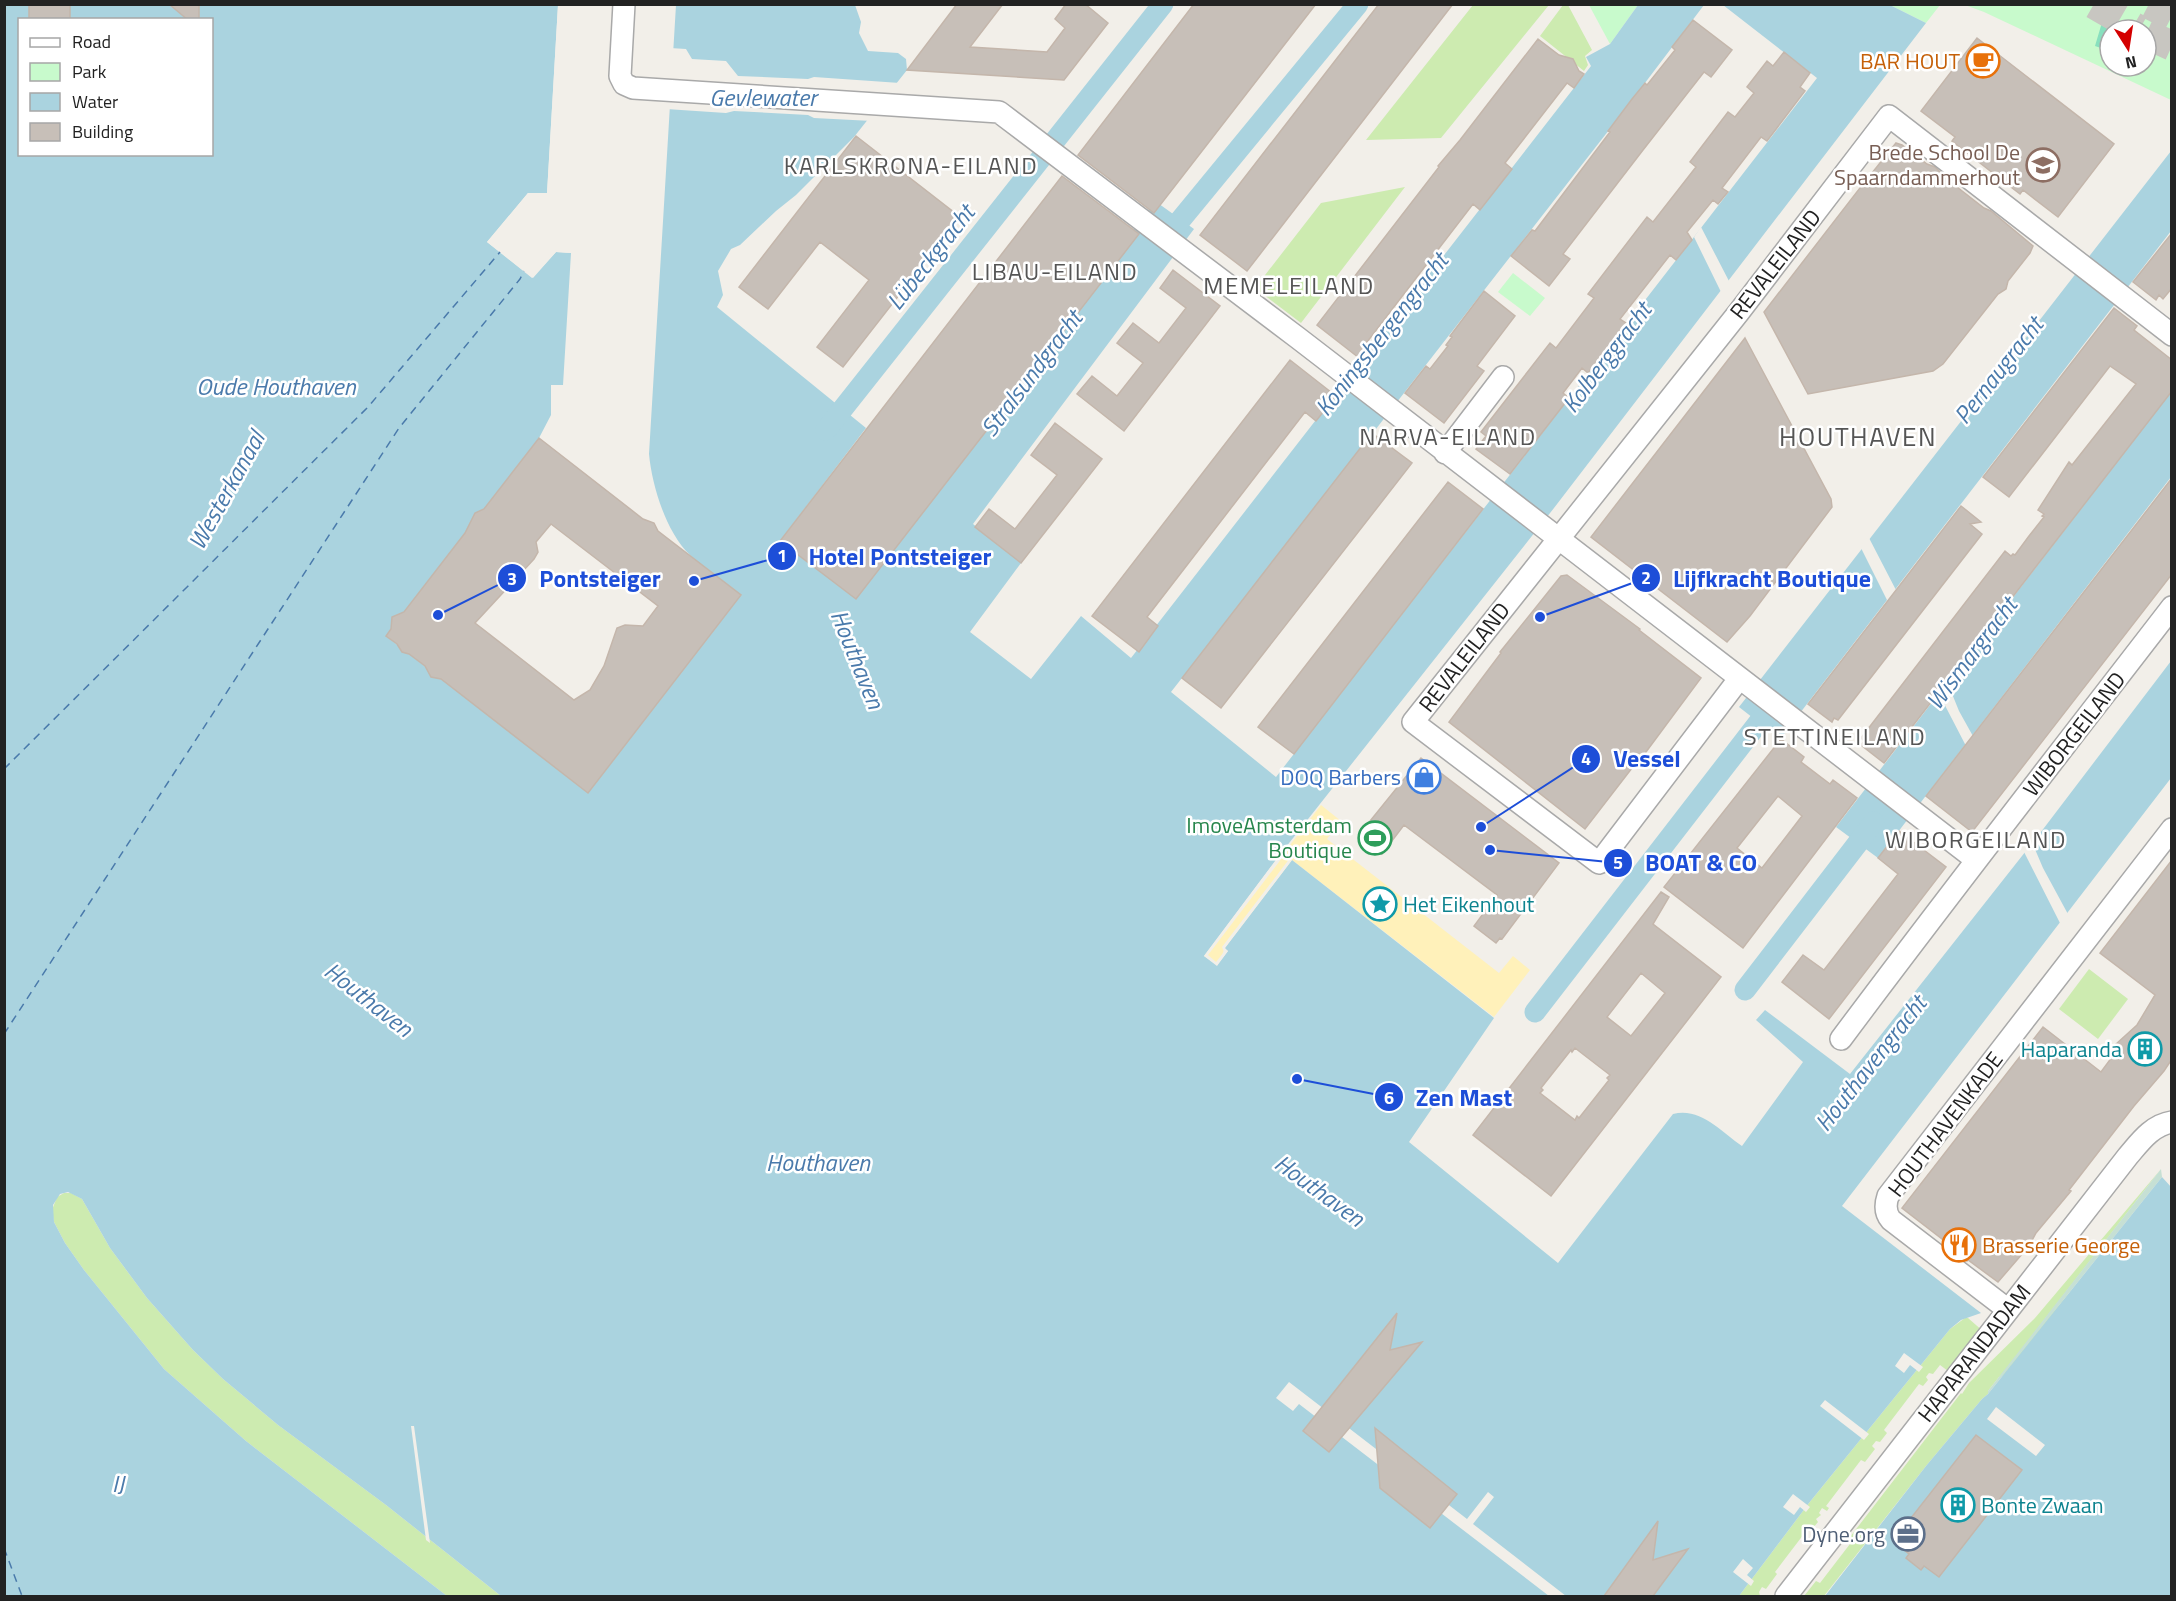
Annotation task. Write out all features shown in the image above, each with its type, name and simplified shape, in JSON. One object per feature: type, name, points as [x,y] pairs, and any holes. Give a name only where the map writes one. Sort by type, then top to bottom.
[{"type":"street","points":[[624,4],[620,76],[624,84],[633,88],[999,112],[1136,214],[1975,859]]},
{"type":"street","name":"REVALEILAND","points":[[1742,680],[1599,863],[1413,722],[1551,534],[1739,312],[1889,116],[2172,335]]},
{"type":"street","points":[[1446,453],[1503,377]]},
{"type":"street","name":"WIBORGEILAND","points":[[1841,1039],[1975,859],[2172,607]]},
{"type":"street","name":"HOUTHAVENKADE","points":[[2007,1309],[1891,1220],[1886,1211],[1886,1201],[2172,829]]},
{"type":"street","name":"HAPARANDADAM","points":[[1786,1596],[2007,1309],[2146,1135],[2172,1122]]},
{"type":"green space","points":[[1473,5],[1549,5],[1441,138],[1366,140]]},
{"type":"green space","points":[[1563,5],[1568,5],[1592,50],[1585,56],[1588,65],[1584,71],[1540,36]]},
{"type":"green space","points":[[1589,5],[1638,5],[1610,44]]},
{"type":"green space","points":[[1890,5],[1940,5],[1926,23]]},
{"type":"green space","points":[[1965,5],[2171,5],[2171,100],[2124,78],[2158,78],[2158,18],[2098,18],[2098,66]]},
{"type":"green space","points":[[1405,187],[1301,323],[1255,288],[1321,203]]},
{"type":"green space","points":[[1513,273],[1545,298],[1530,316],[1498,292]]},
{"type":"green space","points":[[2089,969],[2128,999],[2098,1039],[2059,1009]]},
{"type":"green space","points":[[2161,1169],[2027,1342],[2068,1295],[2050,1365],[1999,1377],[1988,1394],[1926,1466],[1824,1596],[1804,1596],[1816,1581],[1820,1583],[1853,1540],[1850,1537],[1969,1383],[2035,1318]]},
{"type":"green space","points":[[2161,1169],[2162,1177],[1988,1394],[1988,1391]]},
{"type":"green space","points":[[64,1193],[71,1193],[82,1199],[110,1248],[147,1298],[193,1350],[223,1379],[278,1425],[386,1505],[501,1596],[447,1596],[246,1441],[164,1369],[65,1243],[54,1222],[52,1210],[57,1197]]},
{"type":"green space","points":[[1965,1318],[1984,1332],[1948,1371],[1940,1365],[1933,1374],[1929,1373],[1926,1377],[1928,1380],[1923,1386],[1919,1384],[1884,1430],[1887,1433],[1880,1442],[1876,1441],[1872,1446],[1875,1449],[1865,1462],[1861,1460],[1826,1506],[1829,1508],[1827,1511],[1822,1508],[1819,1513],[1821,1515],[1816,1519],[1818,1522],[1813,1528],[1810,1526],[1775,1572],[1777,1574],[1766,1589],[1762,1587],[1759,1592],[1760,1596],[1739,1596],[1809,1503],[1950,1329]]},
{"type":"sand","name":"Het Eikenhout","points":[[1321,805],[1341,821],[1327,839],[1499,973],[1513,956],[1530,970],[1494,1017],[1292,860],[1225,948],[1217,966],[1204,956]]},
{"type":"water","name":"Houthaven","points":[[5,5],[558,5],[547,194],[528,193],[487,242],[532,278],[556,252],[571,253],[563,385],[551,385],[551,415],[539,438],[386,636],[588,793],[741,595],[708,571],[681,545],[667,521],[657,494],[649,454],[676,5],[855,5],[861,22],[859,33],[868,51],[898,53],[906,59],[907,70],[854,137],[796,195],[740,245],[731,249],[718,271],[723,295],[717,307],[866,428],[780,541],[856,598],[1155,201],[1194,229],[973,524],[1021,563],[970,632],[1031,679],[1081,616],[1131,658],[1591,66],[1586,57],[1610,44],[1638,5],[1704,5],[1171,692],[1276,777],[1817,78],[1723,5],[1890,5],[1926,23],[1554,508],[1282,852],[1204,956],[1217,965],[1228,951],[1224,949],[1292,860],[1494,1018],[1409,1142],[1558,1263],[1673,1114],[1693,1114],[1702,1117],[1742,1146],[1803,1062],[1756,1020],[1765,1010],[1850,1074],[2044,828],[2171,661],[2171,778],[1842,1206],[1981,1313],[1961,1320],[1950,1329],[1809,1503],[1739,1596],[501,1596],[386,1505],[278,1425],[223,1379],[193,1350],[147,1298],[110,1248],[82,1199],[68,1192],[60,1194],[53,1205],[54,1222],[65,1243],[164,1369],[246,1441],[447,1596],[5,1596]]},
{"type":"water","points":[[2171,151],[2171,231],[1780,739],[1739,707]]},
{"type":"water","points":[[2171,392],[2171,477],[1878,858],[1836,827]]},
{"type":"water","points":[[2162,1177],[2172,1188],[2171,1596],[1825,1596],[1926,1466],[1988,1394]]},
{"type":"pier","points":[[561,4],[549,195],[547,197],[529,196],[492,242],[532,274],[554,249],[571,250],[571,253],[556,252],[533,278],[487,242],[528,193],[547,193],[558,5]]},
{"type":"pier","points":[[670,48],[686,49],[692,59],[726,61],[738,76],[808,79],[814,77],[900,83],[872,121],[814,118],[808,115],[666,109]]},
{"type":"pier","points":[[1701,227],[1730,283],[1721,292],[1694,237]]},
{"type":"pier","points":[[1868,536],[1897,592],[1888,602],[1860,546]]},
{"type":"pier","points":[[1946,679],[1959,711],[1974,738],[1966,746],[1937,690]]},
{"type":"pier","points":[[2031,840],[2069,916],[2061,925],[2023,850]]},
{"type":"pier","points":[[1282,852],[1285,854],[1208,955],[1216,962],[1224,952],[1222,947],[1290,858],[1292,860],[1225,948],[1228,951],[1217,966],[1204,956]]},
{"type":"pier","points":[[1904,1353],[1923,1367],[1919,1372],[1910,1365],[1904,1373],[1895,1366]]},
{"type":"pier","points":[[1289,1382],[1467,1519],[1488,1492],[1494,1497],[1473,1524],[1566,1596],[1549,1596],[1299,1404],[1293,1411],[1276,1398]]},
{"type":"pier","points":[[1825,1400],[1869,1434],[1864,1440],[1820,1406]]},
{"type":"pier","points":[[1996,1407],[2045,1445],[2036,1456],[1987,1419]]},
{"type":"pier","points":[[411,1426],[414,1426],[430,1543],[426,1540]]},
{"type":"pier","points":[[1793,1494],[1810,1507],[1806,1512],[1800,1507],[1794,1515],[1783,1507]]},
{"type":"pier","points":[[1743,1559],[1753,1568],[1747,1575],[1754,1581],[1751,1586],[1733,1572]]},
{"type":"building","points":[[29,4],[70,4],[70,18],[29,18]]},
{"type":"building","points":[[169,4],[199,4],[199,18],[186,18]]},
{"type":"building","points":[[957,4],[1003,4],[970,47],[1047,52],[1065,28],[1055,19],[1066,4],[1085,4],[1108,23],[1064,80],[907,70]]},
{"type":"building","points":[[1194,4],[1316,4],[1154,213],[1078,155]]},
{"type":"building","points":[[1379,4],[1453,4],[1247,271],[1200,235]]},
{"type":"building","points":[[1693,20],[1732,50],[1711,77],[1704,72],[1643,150],[1563,254],[1570,259],[1549,286],[1511,256],[1532,230],[1535,231],[1610,132],[1608,131],[1632,99],[1645,83],[1647,85],[1675,50],[1672,47]]},
{"type":"building","name":"Brede School De Spaarndammerhout","points":[[1977,38],[2114,144],[2058,217],[2023,190],[2020,194],[2003,181],[1952,141],[1955,137],[1921,111]]},
{"type":"building","points":[[1538,39],[1559,55],[1573,59],[1579,71],[1584,74],[1574,88],[1567,83],[1505,163],[1512,169],[1480,210],[1473,204],[1367,342],[1374,347],[1363,361],[1317,325]]},
{"type":"building","points":[[1784,52],[1810,73],[1800,87],[1805,91],[1767,141],[1761,137],[1722,188],[1728,192],[1718,204],[1713,200],[1687,232],[1692,240],[1676,260],[1670,255],[1620,319],[1626,323],[1588,373],[1582,368],[1563,393],[1569,398],[1510,474],[1476,449],[1486,436],[1481,432],[1550,343],[1556,348],[1594,298],[1588,294],[1647,217],[1653,222],[1696,167],[1690,162],[1728,112],[1735,117],[1754,93],[1747,87],[1767,61],[1773,66]]},
{"type":"building","points":[[856,136],[960,217],[843,367],[817,347],[869,280],[820,242],[768,309],[739,287]]},
{"type":"building","points":[[1896,143],[1935,167],[1948,180],[1991,211],[2033,246],[2008,281],[2006,289],[1998,294],[1943,364],[1933,371],[1808,394],[1764,312],[1860,188],[1863,179],[1872,173]]},
{"type":"building","points":[[1062,176],[1139,234],[856,599],[780,541]]},
{"type":"building","points":[[2172,233],[2172,288],[2163,299],[2159,295],[2156,300],[2133,282]]},
{"type":"building","points":[[1173,270],[1220,306],[1124,431],[1077,394],[1092,376],[1117,396],[1143,363],[1117,343],[1133,323],[1159,343],[1186,308],[1160,288]]},
{"type":"building","points":[[1484,291],[1515,316],[1477,366],[1484,371],[1444,423],[1405,393],[1426,366],[1430,369],[1448,346],[1446,345],[1452,337],[1450,336]]},
{"type":"building","points":[[2114,308],[2137,326],[2134,330],[2172,360],[2172,391],[1884,763],[1861,745],[1864,741],[1861,738],[2005,551],[2011,556],[2015,555],[2044,517],[2042,516],[2044,514],[2038,510],[2069,462],[2072,465],[2136,384],[2110,366],[2009,497],[1983,477]]},
{"type":"building","points":[[1745,338],[1831,499],[1832,507],[1750,616],[1727,642],[1591,537]]},
{"type":"building","points":[[1290,360],[1336,396],[1316,421],[1305,412],[1147,617],[1158,626],[1139,652],[1092,616]]},
{"type":"building","points":[[1055,423],[1102,459],[1021,563],[975,527],[989,509],[1015,529],[1057,475],[1031,455]]},
{"type":"building","points":[[1372,433],[1412,463],[1221,708],[1182,678]]},
{"type":"building","points":[[539,438],[643,519],[654,523],[658,531],[741,595],[588,793],[441,679],[431,677],[425,666],[409,654],[402,652],[397,644],[386,636],[391,629],[392,617],[404,612],[465,533],[475,513],[484,509]],"holes":[[[551,524],[658,606],[643,626],[625,625],[617,628],[604,666],[590,690],[574,700],[475,623],[534,559],[538,552],[536,542]]]},
{"type":"building","points":[[2172,478],[2172,574],[1972,832],[1926,796]]},
{"type":"building","points":[[1448,482],[1483,509],[1294,754],[1258,727]]},
{"type":"building","points":[[1961,506],[1981,522],[1970,524],[1982,534],[1838,720],[1834,718],[1832,722],[1808,704]]},
{"type":"building","points":[[1567,575],[1701,678],[1585,829],[1449,722],[1500,652],[1561,576]]},
{"type":"building","points":[[1781,739],[1804,757],[1801,762],[1830,784],[1833,780],[1857,798],[1743,948],[1664,887]],"holes":[[[1778,796],[1802,816],[1762,868],[1737,848]]]},
{"type":"building","points":[[1421,758],[1559,863],[1502,939],[1500,938],[1496,943],[1474,926],[1497,895],[1404,825],[1382,854],[1360,837],[1364,832],[1362,831]]},
{"type":"building","points":[[1899,831],[1946,867],[1829,1019],[1782,982],[1803,955],[1824,970],[1898,874],[1878,858]]},
{"type":"building","points":[[2172,860],[2172,1059],[2036,1233],[2029,1246],[1998,1282],[1950,1248],[1951,1246],[1902,1208],[2043,1027],[2101,1072],[2115,1053],[2116,1044],[2137,1025],[2155,995],[2100,953]]},
{"type":"building","points":[[1661,892],[1669,897],[1653,924],[1721,977],[1551,1196],[1473,1135]],"holes":[[[1641,973],[1665,993],[1631,1036],[1607,1017]],[[1575,1048],[1610,1075],[1607,1078],[1609,1080],[1575,1120],[1540,1093],[1543,1090],[1541,1088]]]},
{"type":"building","points":[[1397,1313],[1390,1350],[1422,1342],[1329,1452],[1303,1431]]},
{"type":"building","points":[[1375,1428],[1457,1494],[1430,1528],[1380,1488]]},
{"type":"building","name":"Bonte Zwaan","points":[[1976,1435],[2022,1470],[1939,1577],[1924,1566],[1921,1570],[1906,1558],[1909,1554],[1893,1541]]},
{"type":"building","points":[[1658,1521],[1653,1560],[1688,1549],[1653,1596],[1604,1596]]},
{"type":"waterway","name":"Lübeckgracht","points":[[826,430],[1163,4]]},
{"type":"waterway","name":"Stralsundgracht","points":[[1164,240],[1358,4]]},
{"type":"waterway","name":"Pernaugracht","points":[[1535,1012],[1776,700]]},
{"type":"waterway","name":"Wismargracht","points":[[1745,990],[1874,822]]},
{"type":"ferry route","points":[[4,769],[368,407],[500,252]]},
{"type":"ferry route","points":[[4,1034],[399,428],[520,279],[524,271]]},
{"type":"ferry route","points":[[4,1548],[22,1596]]},
{"type":"tunnel","points":[[2094,4],[2118,18]]},
{"type":"tunnel","points":[[2149,4],[2172,16]]},
{"type":"tunnel","points":[[2158,40],[2172,46]]},
{"type":"place","name":"BAR HOUT","points":[[1983,61]]},
{"type":"place","name":"Brede School De Spaarndammerhout","points":[[2043,165]]},
{"type":"place","name":"Hotel Pontsteiger","points":[[694,581]]},
{"type":"place","name":"Pontsteiger","points":[[438,615]]},
{"type":"place","name":"Lijfkracht Boutique","points":[[1540,617]]},
{"type":"place","name":"DOQ Barbers","points":[[1424,777]]},
{"type":"place","name":"Vessel","points":[[1481,827]]},
{"type":"place","name":"ImoveAmsterdam Boutique","points":[[1375,838]]},
{"type":"place","name":"BOAT & CO","points":[[1490,850]]},
{"type":"place","name":"Het Eikenhout","points":[[1380,904]]},
{"type":"place","name":"Haparanda","points":[[2145,1049]]},
{"type":"place","name":"Zen Mast","points":[[1297,1079]]},
{"type":"place","name":"Brasserie George","points":[[1959,1245]]},
{"type":"place","name":"Bonte Zwaan","points":[[1958,1505]]},
{"type":"place","name":"Dyne.org","points":[[1908,1534]]},
{"type":"district","name":"KARLSKRONA-EILAND","points":[[911,165]]},
{"type":"district","name":"LIBAU-EILAND","points":[[1055,271]]},
{"type":"district","name":"MEMELEILAND","points":[[1289,285]]},
{"type":"district","name":"NARVA-EILAND","points":[[1448,436]]},
{"type":"district","name":"HOUTHAVEN","points":[[1858,436]]},
{"type":"district","name":"STETTINEILAND","points":[[1835,736]]},
{"type":"district","name":"WIBORGEILAND","points":[[1976,839]]},
{"type":"water label","name":"Gevlewater","points":[[763,97]]},
{"type":"water label","name":"Koningsbergengracht","points":[[1381,334]]},
{"type":"water label","name":"Kolberggracht","points":[[1606,357]]},
{"type":"water label","name":"Oude Houthaven","points":[[276,386]]},
{"type":"water label","name":"Westerkanaal","points":[[226,490]]},
{"type":"water label","name":"Houthavengracht","points":[[1870,1063]]},
{"type":"water label","name":"IJ","points":[[118,1483]]}]
